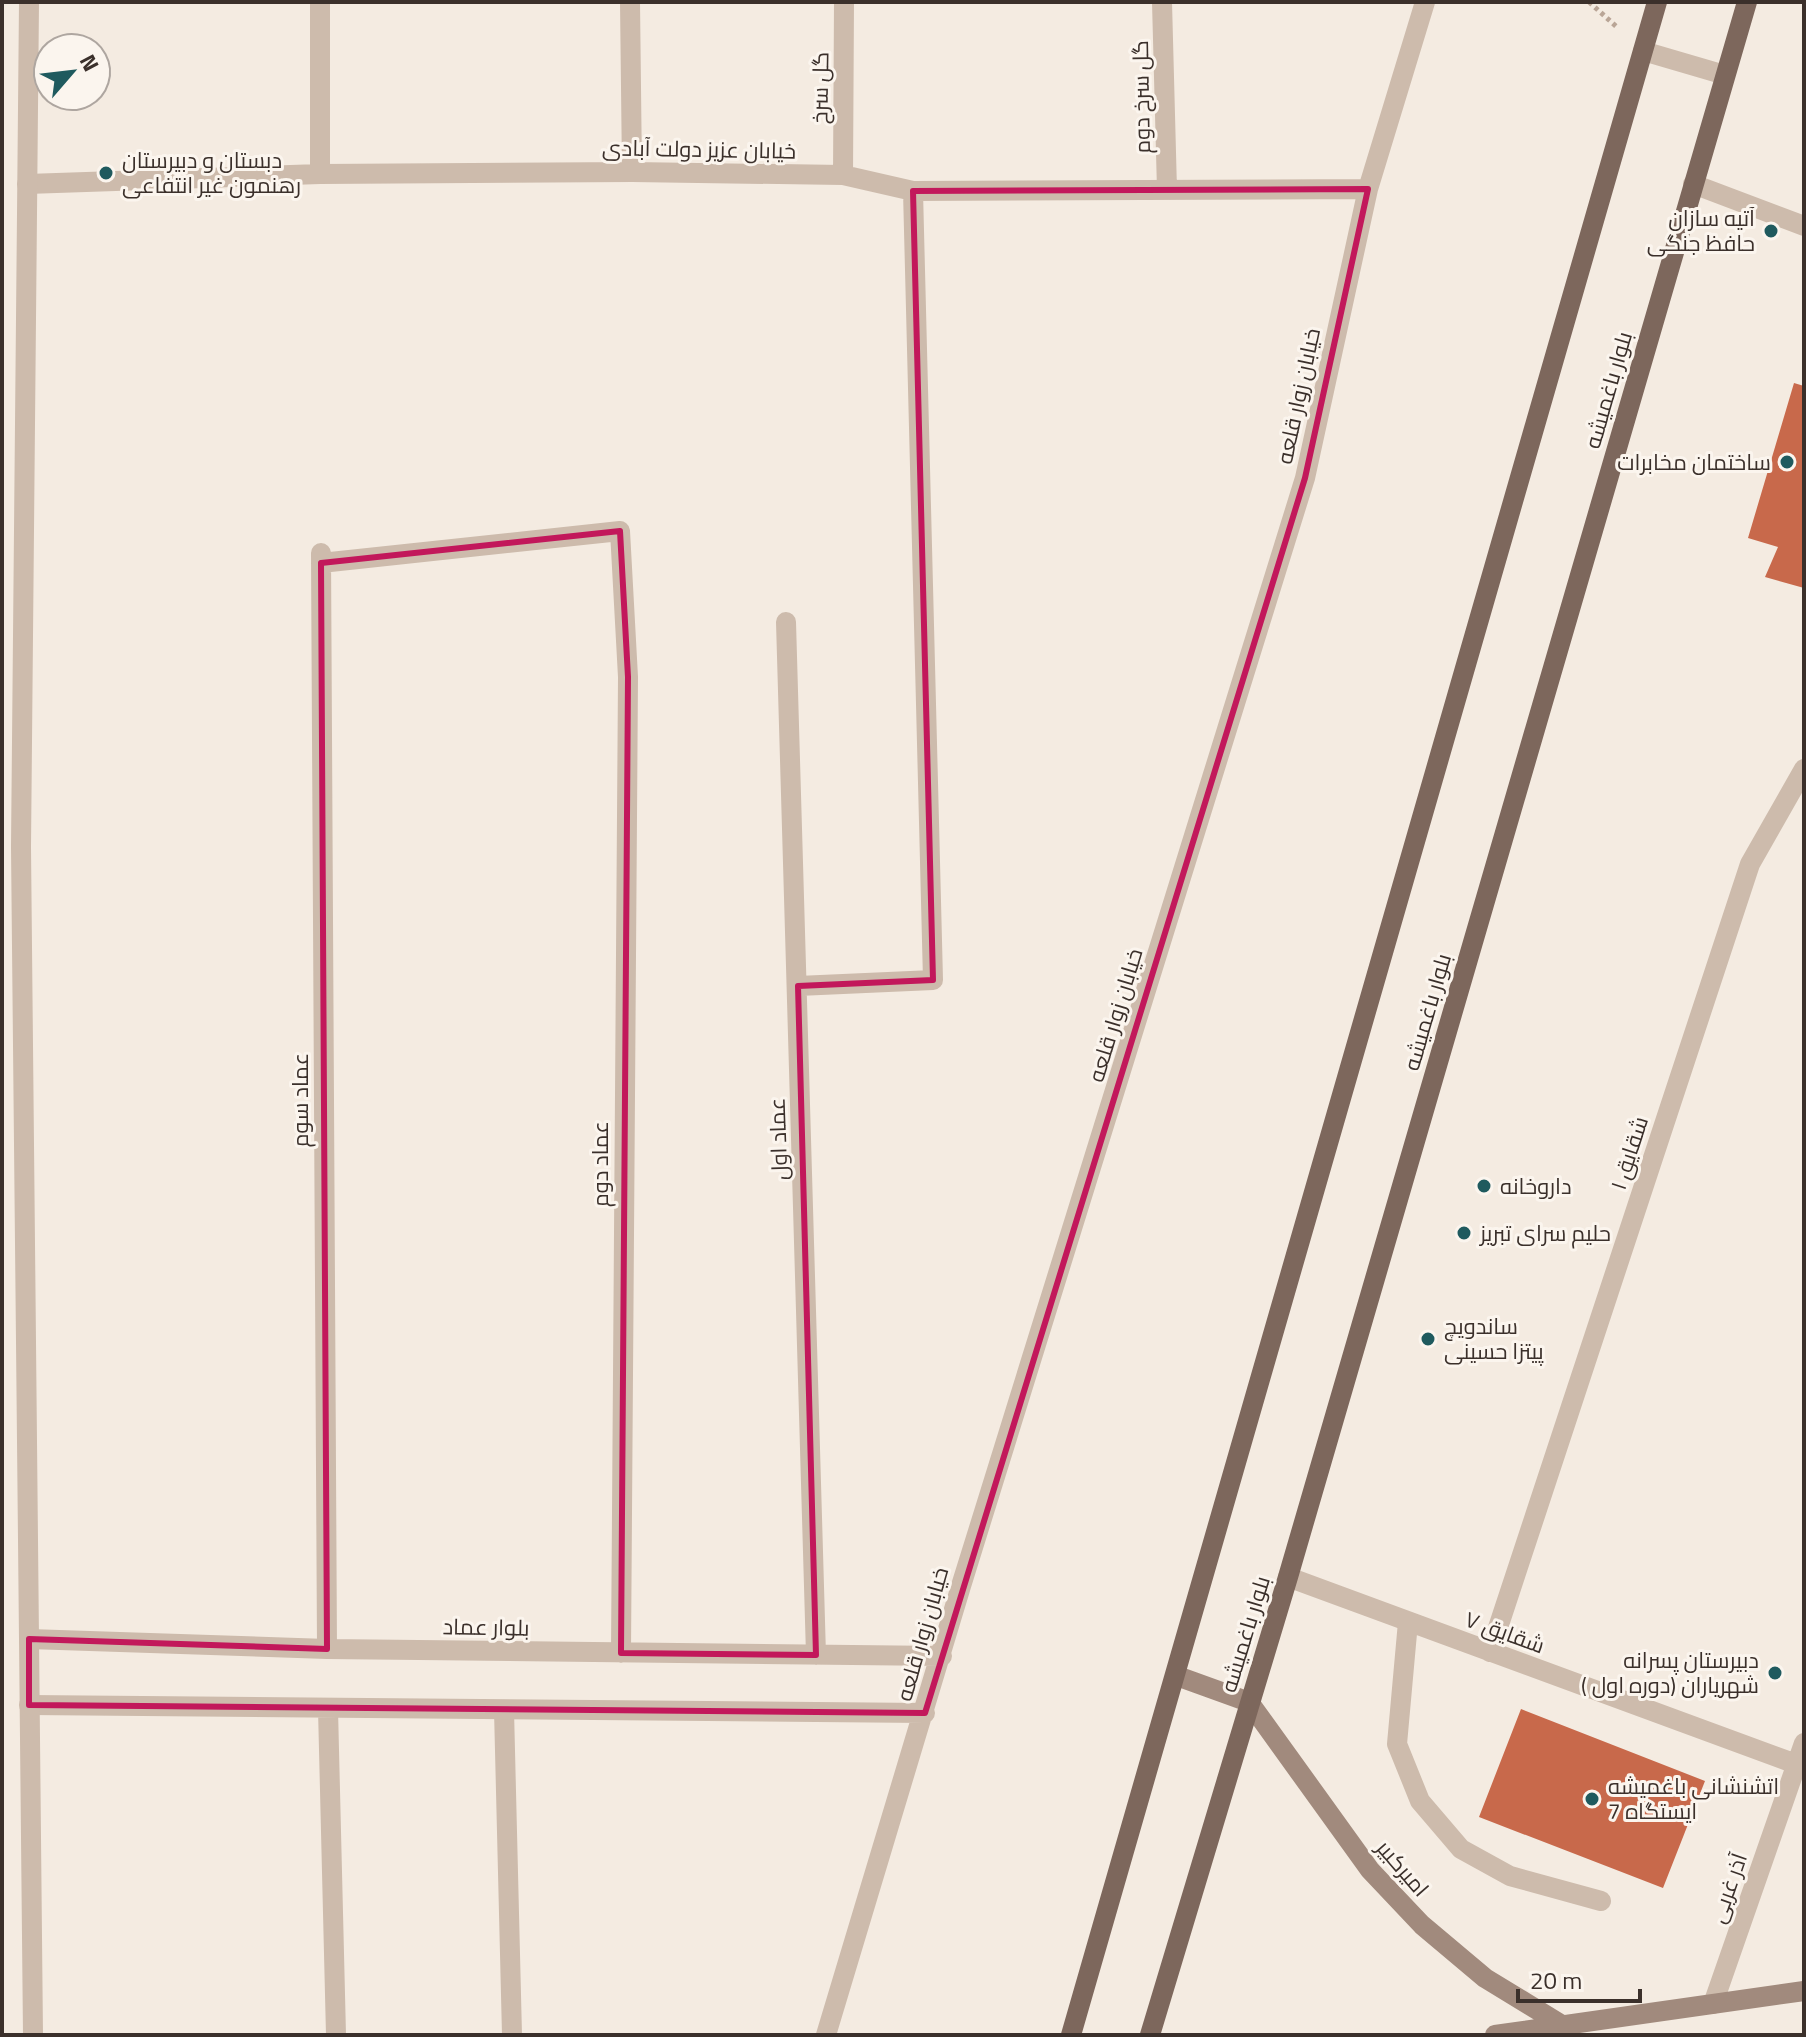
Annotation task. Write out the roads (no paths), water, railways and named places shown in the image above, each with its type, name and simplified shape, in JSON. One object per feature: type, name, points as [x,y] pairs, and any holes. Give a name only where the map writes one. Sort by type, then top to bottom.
[{"type":"main road","points":[[1071,2035],[1177,1676],[1657,2]]},
{"type":"main road","name":"بلوار باغمیشه","points":[[1150,2035],[1288,1577],[1747,2]]},
{"type":"main road","points":[[1177,1676],[1249,1702]]},
{"type":"main road","name":"امیرکبیر","points":[[1249,1702],[1370,1870],[1422,1925],[1485,1978],[1560,2030]]},
{"type":"main road","points":[[1495,2035],[1560,2030],[1804,1991]]},
{"type":"street","points":[[29,2],[21,847],[33,2035]]},
{"type":"street","points":[[320,2],[320,174]]},
{"type":"street","points":[[630,2],[632,172]]},
{"type":"street","name":"گل سرخ","points":[[843,175],[844,2]]},
{"type":"street","name":"گل سرخ دوم","points":[[1162,2],[1167,190]]},
{"type":"street","name":"خیابان زوار قلعه","points":[[826,2035],[1305,478],[1368,189],[1425,2]]},
{"type":"street","points":[[1643,51],[1725,75]]},
{"type":"street","name":"خیابان عزیز دولت آبادی","points":[[27,184],[320,174],[632,172],[843,175],[913,191],[1368,189]]},
{"type":"street","points":[[1693,184],[1804,226]]},
{"type":"street","points":[[798,986],[933,980],[913,191]]},
{"type":"street","name":"عماد دوم","points":[[321,557],[620,531],[628,677],[621,1653]]},
{"type":"street","name":"عماد سوم","points":[[321,557],[327,1649]]},
{"type":"street","name":"عماد اول","points":[[786,622],[816,1655]]},
{"type":"street","name":"شقایق ۱","points":[[1490,1652],[1750,864],[1804,769]]},
{"type":"street","name":"شقایق ۷","points":[[1288,1577],[1796,1764]]},
{"type":"street","points":[[1408,1622],[1397,1744],[1420,1801],[1461,1849],[1510,1876],[1601,1901]]},
{"type":"street","name":"بلوار عماد","points":[[29,1639],[327,1649],[942,1656]]},
{"type":"street","points":[[29,1705],[925,1713]]},
{"type":"street","points":[[328,1709],[336,2035]]},
{"type":"street","points":[[504,1710],[512,2035]]},
{"type":"street","name":"آذر غربی","points":[[1713,2004],[1804,1743]]},
{"type":"place","name":"دبستان و دبیرستان رهنمون غیر انتفاعی","points":[[106,173]]},
{"type":"place","name":"آتیه سازان حافظ جنگی","points":[[1771,231]]},
{"type":"place","name":"ساختمان مخابرات","points":[[1787,462]]},
{"type":"place","name":"داروخانه","points":[[1484,1186]]},
{"type":"place","name":"حلیم سرای تبریز","points":[[1464,1233]]},
{"type":"place","name":"ساندویچ پیتزا حسینی","points":[[1428,1339]]},
{"type":"place","name":"دبیرستان پسرانه شهریاران (دوره اول )","points":[[1775,1673]]},
{"type":"place","name":"اتشنشانی باغمیشه ایستگاه 7","points":[[1592,1799]]}]
